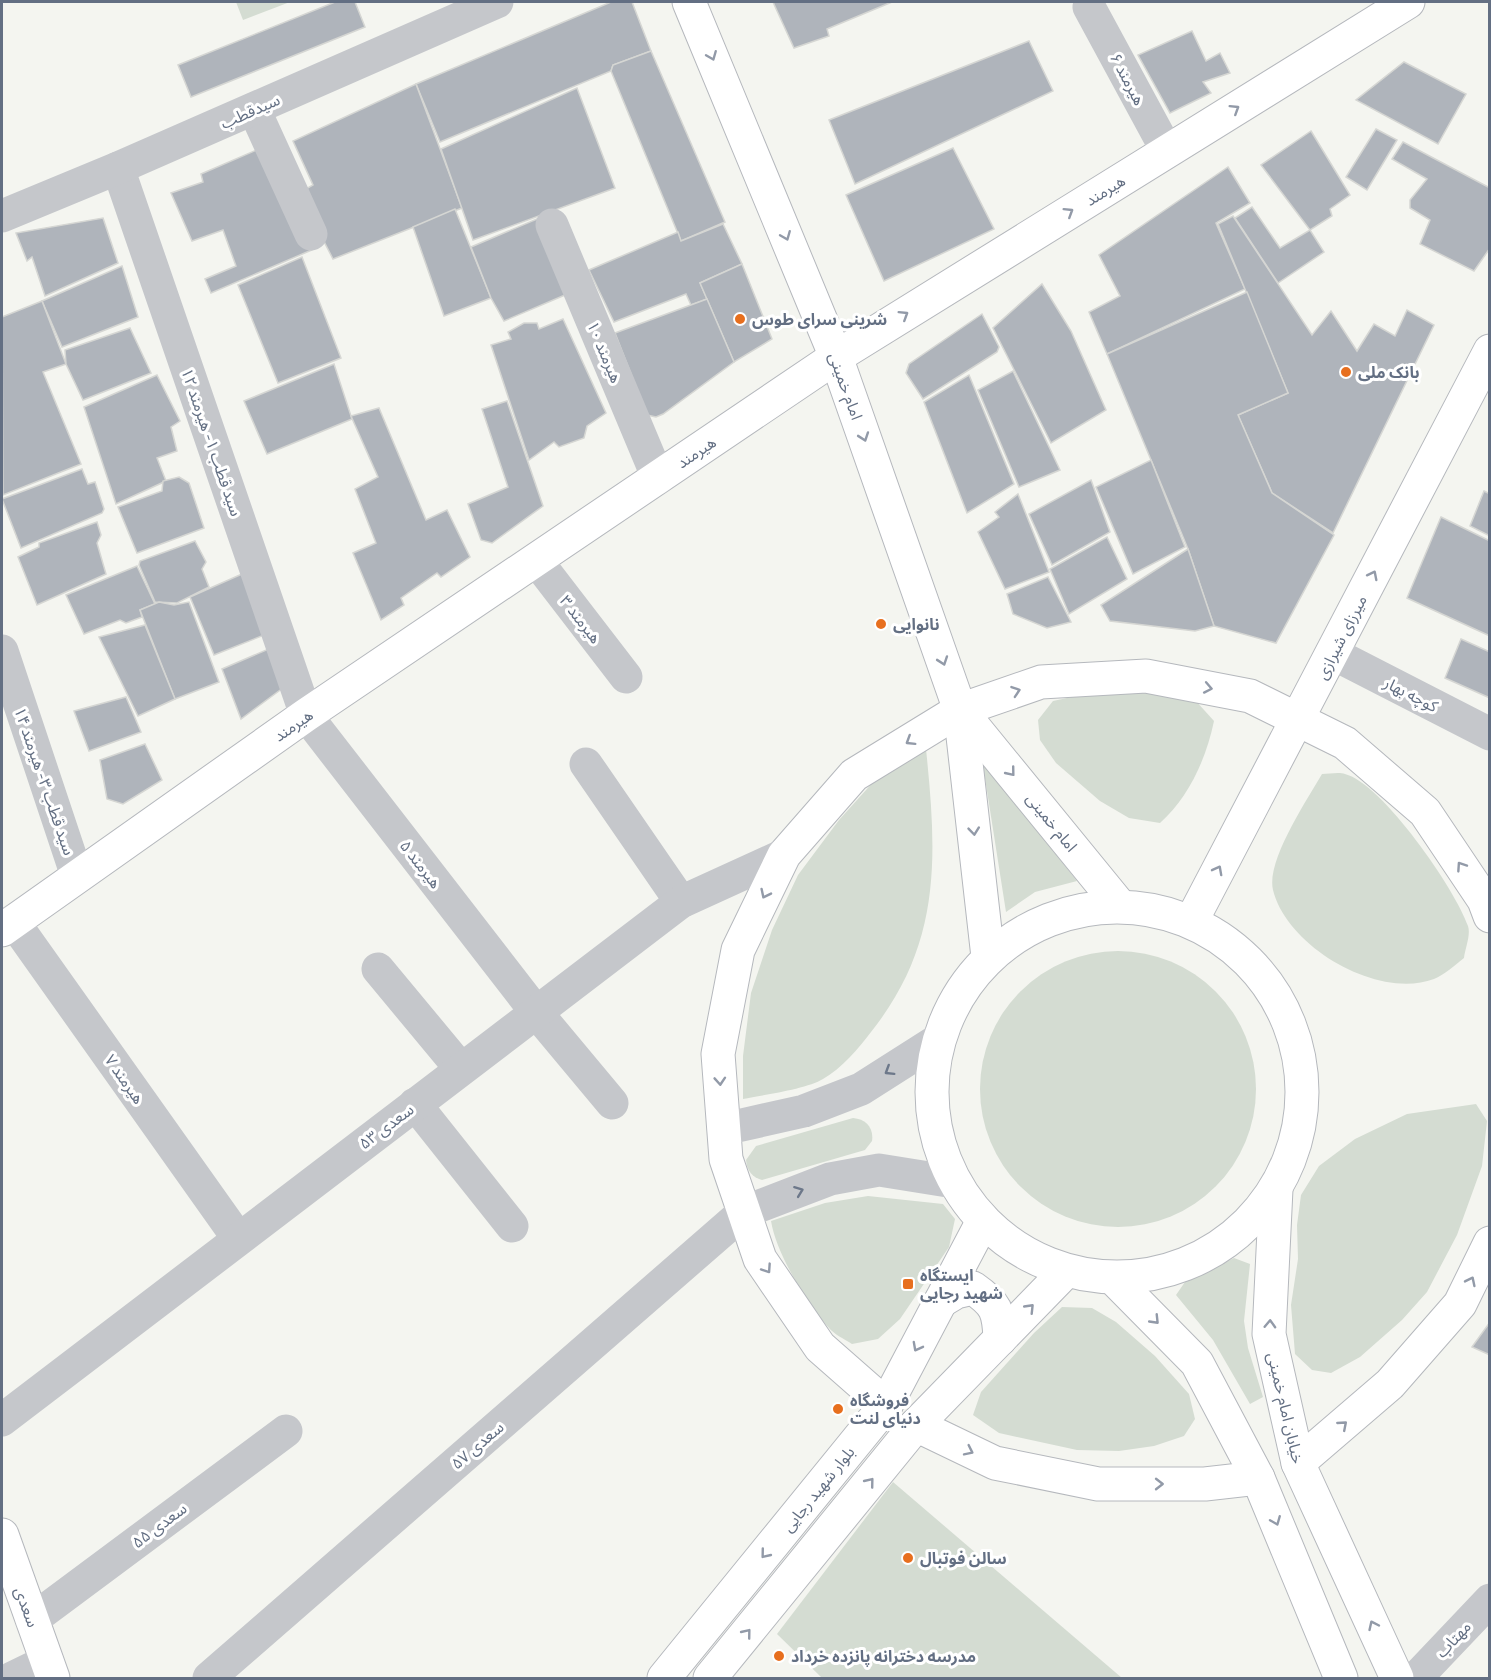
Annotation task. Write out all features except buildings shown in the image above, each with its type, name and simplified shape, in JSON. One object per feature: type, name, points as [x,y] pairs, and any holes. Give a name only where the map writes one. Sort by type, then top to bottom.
[{"type":"main road","name":"امام خمینی","points":[[689,2],[836,357],[960,710],[988,957]]},
{"type":"main road","name":"هیرمند","points":[[7,926],[306,716],[836,357],[1408,2]]},
{"type":"main road","name":"میرزای شیرازی","points":[[1191,922],[1485,369]]},
{"type":"main road","points":[[886,1405],[820,1347],[760,1259],[726,1159],[718,1054],[738,950],[784,855],[854,775],[960,710],[1041,682],[1146,675],[1250,696],[1345,742],[1425,812],[1484,900],[1490,916]]},
{"type":"main road","name":"امام خمینی","points":[[960,710],[1120,906]]},
{"type":"main road","points":[[1120,906],[1156,910],[1191,922],[1227,942],[1256,969],[1280,1003],[1298,1048],[1303,1096],[1296,1144],[1276,1189],[1246,1227],[1207,1256],[1162,1273],[1114,1279],[1066,1271],[1022,1251],[983,1221],[954,1182],[937,1136],[932,1098],[938,1040],[957,995],[988,957],[1027,929],[1072,911],[1120,906]]},
{"type":"main road","name":"خیابان امام خمینی","points":[[1276,1189],[1269,1334],[1298,1463],[1397,1678]]},
{"type":"main road","name":"بلوار شهید رجایی","points":[[664,1678],[886,1405],[983,1221]]},
{"type":"main road","points":[[1298,1463],[1390,1384],[1460,1304],[1490,1243]]},
{"type":"main road","points":[[710,1678],[916,1425],[1066,1271]]},
{"type":"main road","points":[[1114,1279],[1197,1363],[1258,1478],[1341,1678]]},
{"type":"main road","points":[[941,1301],[956,1292],[973,1288],[989,1299],[999,1315],[1000,1339]]},
{"type":"main road","points":[[916,1425],[995,1463],[1098,1484],[1205,1484],[1258,1478]]},
{"type":"main road","name":"سعدی","points":[[2,1535],[50,1670]]},
{"type":"street","name":"سیدقطب","points":[[2,216],[118,168],[497,2]]},
{"type":"street","name":"هیرمند ۶","points":[[1089,7],[1167,151]]},
{"type":"street","points":[[254,109],[311,234]]},
{"type":"street","name":"سید قطب ۱- هیرمند ۱۲","points":[[118,168],[306,716]]},
{"type":"street","name":"هیرمند ۱۰","points":[[552,225],[658,478]]},
{"type":"street","name":"هیرمند ۳","points":[[536,560],[626,677]]},
{"type":"street","name":"سید قطب ۳- هیرمند ۱۴","points":[[2,651],[77,876]]},
{"type":"street","name":"کوچه بهار","points":[[1332,654],[1490,734]]},
{"type":"street","name":"هیرمند ۵","points":[[306,716],[536,1012],[612,1103]]},
{"type":"street","points":[[586,764],[681,902]]},
{"type":"street","name":"سعدی ۵۳","points":[[2,1420],[681,902],[784,855]]},
{"type":"street","name":"هیرمند ۷","points":[[7,926],[238,1238]]},
{"type":"street","points":[[378,969],[460,1069]]},
{"type":"street","points":[[724,1129],[804,1111],[861,1089],[938,1040]]},
{"type":"street","points":[[415,1104],[512,1226]]},
{"type":"street","points":[[744,1212],[830,1179],[879,1170],[954,1182]]},
{"type":"street","name":"سعدی ۵۷","points":[[209,1678],[744,1212]]},
{"type":"street","name":"سعدی ۵۵","points":[[32,1620],[286,1431]]},
{"type":"street","name":"مهتاب","points":[[1416,1678],[1490,1600]]},
{"type":"street","points":[[12,1678],[50,1670]]},
{"type":"shaded area","points":[[236,2],[290,2],[243,20]]},
{"type":"shaded area","points":[[1148,692],[1195,700],[1214,721],[1195,777],[1180,801],[1160,823],[1129,818],[1100,801],[1056,763],[1040,740],[1038,720],[1053,701],[1090,693]]},
{"type":"shaded area","points":[[926,749],[932,826],[929,897],[923,932],[911,965],[894,999],[861,1045],[830,1075],[807,1086],[743,1099],[743,1056],[751,993],[772,930],[798,875],[839,820],[875,780]]},
{"type":"shaded area","points":[[982,759],[1077,881],[1035,892],[1006,912]]},
{"type":"shaded area","points":[[1322,774],[1345,774],[1378,796],[1416,840],[1449,888],[1468,926],[1469,934],[1464,958],[1442,975],[1412,984],[1387,982],[1362,975],[1338,964],[1315,949],[1296,931],[1282,911],[1273,890],[1272,878],[1276,863],[1289,831]]},
{"type":"shaded area","points":[[1132,951],[1171,961],[1183,967],[1206,982],[1225,1001],[1246,1036],[1254,1062],[1256,1089],[1254,1116],[1246,1142],[1233,1166],[1216,1187],[1195,1204],[1171,1217],[1132,1227],[1104,1227],[1065,1217],[1053,1211],[1030,1196],[1011,1177],[990,1142],[982,1116],[980,1075],[990,1036],[996,1024],[1011,1001],[1030,982],[1065,961],[1091,953]]},
{"type":"shaded area","points":[[1476,1104],[1487,1121],[1482,1166],[1457,1235],[1427,1292],[1402,1320],[1360,1357],[1331,1373],[1312,1370],[1295,1354],[1291,1305],[1298,1259],[1297,1225],[1301,1195],[1319,1166],[1355,1139],[1407,1114]]},
{"type":"shaded area","points":[[853,1118],[862,1120],[872,1132],[872,1141],[865,1150],[762,1180],[755,1177],[749,1170],[746,1160],[756,1146]]},
{"type":"shaded area","points":[[868,1196],[943,1204],[955,1219],[949,1247],[900,1319],[878,1339],[852,1344],[831,1330],[802,1292],[779,1248],[771,1221],[825,1203]]},
{"type":"shaded area","points":[[1234,1258],[1250,1264],[1244,1321],[1248,1348],[1263,1397],[1250,1404],[1213,1340],[1176,1295],[1185,1282]]},
{"type":"shaded area","points":[[1062,1307],[1092,1308],[1116,1322],[1155,1356],[1189,1394],[1195,1419],[1184,1436],[1154,1446],[1119,1451],[1077,1450],[999,1433],[973,1415],[981,1392],[1034,1333]]},
{"type":"shaded area","name":"سالن فوتبال","points":[[893,1482],[1122,1678],[822,1678],[777,1634]]},
{"type":"place","name":"شرینی سرای طوس","points":[[740,319]]},
{"type":"place","name":"بانک ملی","points":[[1346,372]]},
{"type":"place","name":"نانوایی","points":[[881,624]]},
{"type":"place","name":"ایستگاه شهید رجایی","points":[[908,1284]]},
{"type":"place","name":"فروشگاه دنیای لنت","points":[[838,1409]]},
{"type":"place","name":"سالن فوتبال","points":[[908,1558]]},
{"type":"place","name":"مدرسه دخترانه پانزده خرداد","points":[[779,1656]]}]
